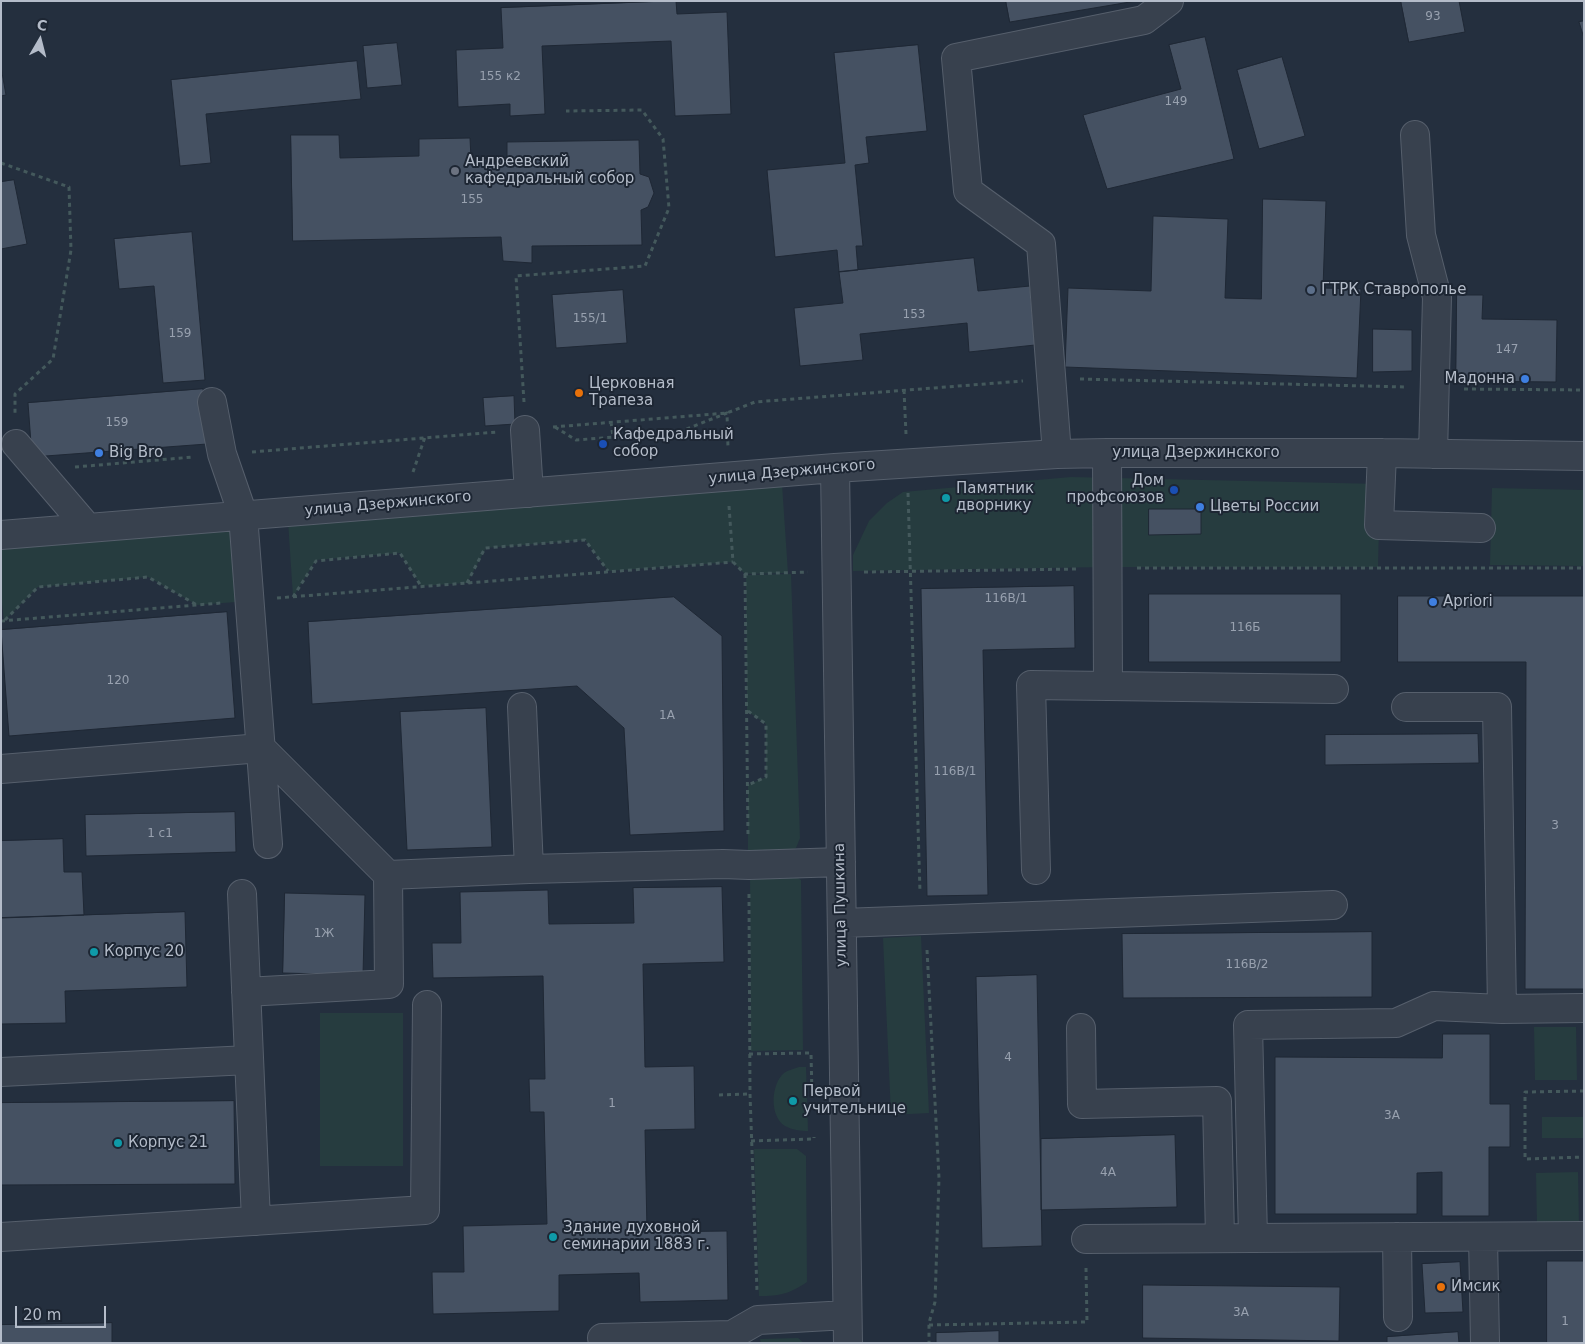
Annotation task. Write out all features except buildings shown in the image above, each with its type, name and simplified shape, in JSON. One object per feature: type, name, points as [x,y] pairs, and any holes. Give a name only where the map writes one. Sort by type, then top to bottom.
[{"type":"street","points":[[1057,454],[1041,244],[968,191],[956,58],[1144,20],[1169,1]]},
{"type":"street","points":[[1415,135],[1421,235],[1437,297],[1433,454]]},
{"type":"street","points":[[212,402],[222,454],[242,516],[268,844]]},
{"type":"street","points":[[525,430],[529,493]]},
{"type":"street","points":[[16,444],[87,527]]},
{"type":"street","points":[[1382,452],[1379,525],[1480,528]]},
{"type":"street","name":"улица Дзержинского","points":[[1,536],[87,527],[835,468],[1057,454],[1382,452],[1584,456]]},
{"type":"street","points":[[1108,453],[1108,686]]},
{"type":"street","name":"улица Пушкина","points":[[835,468],[848,1343]]},
{"type":"street","points":[[1036,870],[1031,685],[1334,689]]},
{"type":"street","points":[[522,707],[529,869]]},
{"type":"street","points":[[1406,707],[1497,707],[1502,1009]]},
{"type":"street","points":[[1,769],[260,748],[388,875],[389,984],[246,992]]},
{"type":"street","points":[[388,875],[529,869],[841,862]]},
{"type":"street","points":[[242,894],[256,1221]]},
{"type":"street","points":[[842,923],[1333,904]]},
{"type":"street","points":[[1,1237],[425,1210],[427,1005]]},
{"type":"street","points":[[1253,1238],[1248,1025],[1396,1023],[1434,1006],[1502,1009],[1584,1008]]},
{"type":"street","points":[[1080,1028],[1082,1104],[1217,1101],[1220,1238]]},
{"type":"street","points":[[1,1072],[249,1060]]},
{"type":"street","points":[[1086,1239],[1584,1236]]},
{"type":"street","points":[[1397,1237],[1398,1317]]},
{"type":"street","points":[[1483,1237],[1485,1343]]},
{"type":"street","points":[[602,1338],[732,1334],[758,1320],[847,1315]]},
{"type":"path","points":[[525,430],[516,276],[645,266],[669,208],[663,139],[642,110],[566,111]]},
{"type":"path","points":[[1,163],[69,187],[71,250],[53,359],[15,394],[16,444]]},
{"type":"path","points":[[554,427],[576,440],[679,432],[755,402],[1051,378],[1584,390]]},
{"type":"path","points":[[72,467],[727,413]]},
{"type":"path","points":[[611,422],[613,437]]},
{"type":"path","points":[[411,477],[425,437]]},
{"type":"path","points":[[467,583],[486,548],[565,541],[585,540],[608,572]]},
{"type":"path","points":[[293,597],[316,560],[400,553],[421,586]]},
{"type":"path","points":[[3,621],[733,562]]},
{"type":"path","points":[[929,1343],[929,1326],[935,1302],[939,1178],[926,920],[920,898],[910,571],[1108,568],[1584,568]]},
{"type":"path","points":[[745,574],[749,865],[749,1054],[758,1320]]},
{"type":"path","points":[[3,621],[38,587],[148,577],[197,605]]},
{"type":"path","points":[[747,711],[766,724],[766,777],[748,784]]},
{"type":"path","points":[[749,1054],[811,1053],[813,1101]]},
{"type":"path","points":[[1584,1091],[1525,1092],[1525,1159],[1584,1157]]},
{"type":"path","points":[[719,1095],[750,1094]]},
{"type":"path","points":[[751,1141],[814,1139],[814,1130]]},
{"type":"path","points":[[929,1326],[1087,1322],[1086,1239]]},
{"type":"green space","points":[[1071,477],[1380,484],[1378,567],[1109,567],[853,571],[853,555],[869,521],[887,503],[903,492]]},
{"type":"green space","points":[[782,484],[788,573],[745,574],[733,562],[608,571],[585,540],[486,548],[467,583],[421,586],[400,553],[316,560],[293,597],[288,521]]},
{"type":"green space","points":[[1492,488],[1584,490],[1584,566],[1490,565]]},
{"type":"green space","points":[[241,524],[249,601],[197,605],[148,577],[38,587],[4,621],[1,595],[1,545]]},
{"type":"green space","points":[[791,574],[800,838],[796,848],[791,850],[748,852],[748,785],[766,777],[766,724],[747,711],[746,575]]},
{"type":"green space","points":[[750,874],[792,874],[801,880],[803,1050],[751,1051]]},
{"type":"green space","points":[[921,936],[929,1113],[891,1115],[883,938]]},
{"type":"green space","points":[[320,1013],[403,1013],[403,1166],[320,1166]]},
{"type":"green space","points":[[1534,1027],[1576,1027],[1577,1080],[1535,1080]]},
{"type":"green space","points":[[799,1067],[806,1067],[808,1131],[796,1130],[785,1126],[776,1115],[774,1108],[774,1092],[780,1078],[784,1073]]},
{"type":"green space","points":[[1542,1117],[1584,1117],[1584,1138],[1542,1138]]},
{"type":"green space","points":[[754,1149],[797,1149],[806,1156],[807,1282],[789,1292],[773,1296],[759,1296]]},
{"type":"green space","points":[[1578,1172],[1579,1225],[1537,1226],[1536,1173]]},
{"type":"green space","points":[[798,1338],[804,1343],[761,1343],[760,1339]]},
{"type":"place","name":"Андреевский кафедральный собор","points":[[455,171]]},
{"type":"place","name":"ГТРК Ставрополье","points":[[1311,290]]},
{"type":"place","name":"Мадонна","points":[[1525,379]]},
{"type":"place","name":"Церковная Трапеза","points":[[579,393]]},
{"type":"place","name":"Кафедральный собор","points":[[603,444]]},
{"type":"place","name":"Big Bro","points":[[99,453]]},
{"type":"place","name":"Дом профсоюзов","points":[[1174,490]]},
{"type":"place","name":"Памятник дворнику","points":[[946,498]]},
{"type":"place","name":"Цветы России","points":[[1200,507]]},
{"type":"place","name":"Apriori","points":[[1433,602]]},
{"type":"place","name":"Корпус 20","points":[[94,952]]},
{"type":"place","name":"Первой учительнице","points":[[793,1101]]},
{"type":"place","name":"Корпус 21","points":[[118,1143]]},
{"type":"place","name":"Здание духовной семинарии 1883 г.","points":[[553,1237]]},
{"type":"place","name":"Имсик","points":[[1441,1287]]}]
